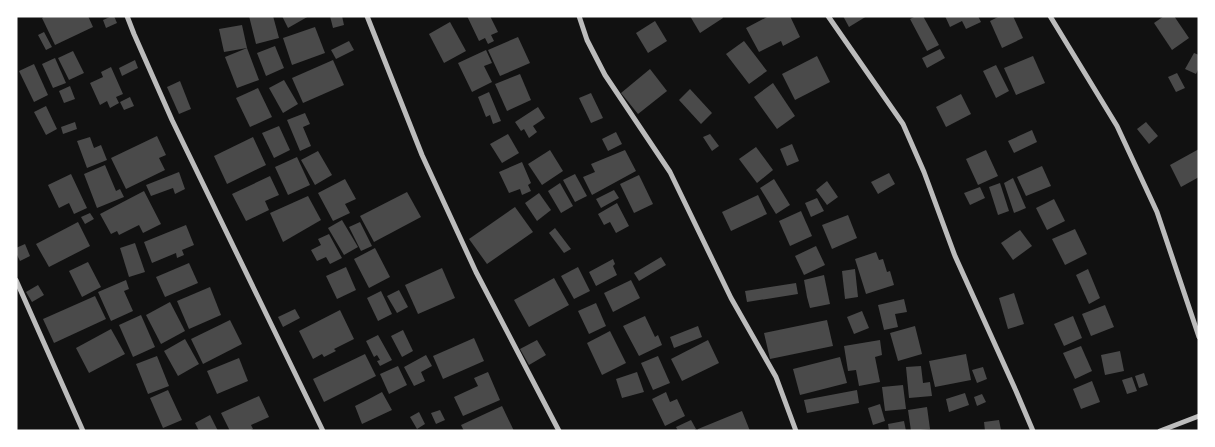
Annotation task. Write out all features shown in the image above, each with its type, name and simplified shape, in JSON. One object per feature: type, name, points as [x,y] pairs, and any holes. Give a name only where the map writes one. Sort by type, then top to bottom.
[{"type":"street","points":[[128,16],[172,120],[323,431]]},
{"type":"street","points":[[367,16],[422,155],[476,272],[558,431]]},
{"type":"street","points":[[578,16],[587,40],[605,75],[670,172],[731,298],[776,376],[796,431]]},
{"type":"street","points":[[828,16],[903,124],[924,172],[955,256],[1033,431]]},
{"type":"street","points":[[1050,16],[1117,126],[1157,212],[1199,337]]},
{"type":"street","points":[[16,280],[83,431]]},
{"type":"street","points":[[1160,431],[1199,416]]},
{"type":"building","points":[[45,16],[88,16],[93,27],[55,45],[42,18]]},
{"type":"building","points":[[114,16],[117,23],[106,28],[103,20]]},
{"type":"building","points":[[249,16],[273,16],[279,38],[256,44]]},
{"type":"building","points":[[282,16],[309,16],[288,28]]},
{"type":"building","points":[[330,16],[342,16],[344,25],[333,28]]},
{"type":"building","points":[[467,16],[490,16],[498,32],[491,35],[494,41],[488,44],[485,38],[479,41]]},
{"type":"building","points":[[690,16],[722,16],[723,18],[700,33]]},
{"type":"building","points":[[769,16],[790,16],[800,37],[783,46],[781,41],[759,52],[746,28]]},
{"type":"building","points":[[843,16],[867,16],[849,27]]},
{"type":"building","points":[[916,16],[923,16],[939,45],[927,51],[910,19]]},
{"type":"building","points":[[945,16],[978,16],[981,22],[966,29],[962,21],[950,27]]},
{"type":"building","points":[[1000,16],[1013,16],[1023,38],[1002,48],[990,21]]},
{"type":"building","points":[[1164,16],[1174,16],[1189,38],[1172,50],[1154,23]]},
{"type":"building","points":[[655,21],[667,41],[648,53],[636,33]]},
{"type":"building","points":[[450,22],[466,51],[444,63],[429,34]]},
{"type":"building","points":[[242,25],[247,48],[224,52],[219,29]]},
{"type":"building","points":[[315,27],[325,53],[292,65],[283,38]]},
{"type":"building","points":[[44,32],[52,47],[46,50],[38,35]]},
{"type":"building","points":[[518,37],[530,63],[500,76],[488,50]]},
{"type":"building","points":[[349,41],[354,50],[336,59],[331,50]]},
{"type":"building","points":[[744,41],[767,71],[749,84],[726,54]]},
{"type":"building","points":[[275,46],[284,68],[266,76],[257,53]]},
{"type":"building","points":[[247,48],[259,80],[237,88],[225,57]]},
{"type":"building","points":[[940,49],[945,58],[927,68],[922,58]]},
{"type":"building","points":[[486,50],[492,63],[484,66],[492,82],[472,92],[458,63]]},
{"type":"building","points":[[73,51],[84,73],[69,80],[58,58]]},
{"type":"building","points":[[1194,53],[1199,55],[1199,68],[1196,74],[1185,69]]},
{"type":"building","points":[[817,56],[830,82],[795,100],[782,74]]},
{"type":"building","points":[[1033,56],[1045,83],[1016,95],[1004,68]]},
{"type":"building","points":[[55,58],[66,83],[53,88],[42,64]]},
{"type":"building","points":[[135,60],[138,68],[122,76],[119,68]]},
{"type":"building","points":[[333,60],[344,85],[303,103],[292,78]]},
{"type":"building","points":[[34,64],[48,95],[34,102],[19,71]]},
{"type":"building","points":[[996,65],[1009,91],[996,98],[983,71]]},
{"type":"building","points":[[111,67],[123,94],[116,97],[119,103],[110,108],[107,101],[100,105],[90,83],[103,77],[101,72]]},
{"type":"building","points":[[650,69],[667,91],[638,114],[621,93]]},
{"type":"building","points":[[1177,73],[1185,88],[1176,92],[1168,77]]},
{"type":"building","points":[[520,74],[531,100],[507,111],[495,84]]},
{"type":"building","points":[[284,80],[298,104],[283,113],[269,88]]},
{"type":"building","points":[[180,81],[191,109],[179,114],[167,87]]},
{"type":"building","points":[[773,83],[795,116],[777,129],[754,97]]},
{"type":"building","points":[[70,86],[75,99],[64,103],[59,91]]},
{"type":"building","points":[[258,88],[272,117],[250,127],[236,98]]},
{"type":"building","points":[[690,89],[712,113],[701,124],[679,100]]},
{"type":"building","points":[[489,92],[501,121],[493,124],[490,115],[486,117],[478,97]]},
{"type":"building","points":[[591,93],[603,118],[591,123],[579,98]]},
{"type":"building","points":[[961,94],[971,114],[946,127],[936,107]]},
{"type":"building","points":[[130,97],[134,106],[124,110],[120,102]]},
{"type":"building","points":[[46,106],[57,129],[46,135],[34,112]]},
{"type":"building","points":[[538,107],[545,118],[533,126],[537,132],[529,138],[524,129],[521,131],[515,122]]},
{"type":"building","points":[[305,113],[310,124],[303,127],[311,146],[300,151],[287,120]]},
{"type":"building","points":[[75,122],[77,129],[63,134],[61,127]]},
{"type":"building","points":[[1146,122],[1158,136],[1149,144],[1137,129]]},
{"type":"building","points":[[279,126],[290,150],[274,158],[262,133]]},
{"type":"building","points":[[1032,130],[1037,142],[1014,153],[1008,141]]},
{"type":"building","points":[[616,132],[622,144],[608,151],[602,139]]},
{"type":"building","points":[[508,134],[519,153],[502,163],[490,144]]},
{"type":"building","points":[[710,134],[719,146],[712,151],[703,137]]},
{"type":"building","points":[[157,136],[166,155],[159,158],[165,170],[126,189],[111,158]]},
{"type":"building","points":[[90,137],[94,148],[101,145],[107,160],[87,168],[77,141]]},
{"type":"building","points":[[253,137],[266,165],[227,184],[214,156]]},
{"type":"building","points":[[792,144],[799,161],[787,166],[780,149]]},
{"type":"building","points":[[756,147],[773,170],[757,183],[739,159]]},
{"type":"building","points":[[1199,149],[1199,177],[1181,187],[1170,165]]},
{"type":"building","points":[[550,150],[563,171],[542,185],[528,164]]},
{"type":"building","points":[[625,150],[636,171],[592,195],[583,177],[595,172],[591,164]]},
{"type":"building","points":[[986,150],[998,176],[978,185],[966,159]]},
{"type":"building","points":[[318,151],[332,175],[315,185],[301,160]]},
{"type":"building","points":[[297,157],[310,185],[288,195],[275,167]]},
{"type":"building","points":[[522,162],[531,183],[528,185],[531,191],[522,195],[520,189],[509,193],[499,172]]},
{"type":"building","points":[[105,165],[116,191],[120,189],[124,197],[97,208],[84,174]]},
{"type":"building","points":[[1042,166],[1051,186],[1026,196],[1017,177]]},
{"type":"building","points":[[179,172],[185,189],[175,194],[173,188],[151,196],[146,185]]},
{"type":"building","points":[[889,173],[895,184],[878,194],[871,182]]},
{"type":"building","points":[[71,174],[87,208],[74,214],[69,203],[59,208],[48,185]]},
{"type":"building","points":[[575,174],[587,196],[575,202],[563,180]]},
{"type":"building","points":[[639,175],[653,204],[634,213],[620,184]]},
{"type":"building","points":[[270,176],[279,195],[265,201],[269,210],[246,221],[232,194]]},
{"type":"building","points":[[1013,178],[1026,208],[1014,213],[1004,183]]},
{"type":"building","points":[[345,179],[356,199],[345,204],[350,213],[333,221],[318,193]]},
{"type":"building","points":[[774,179],[790,205],[776,214],[760,188]]},
{"type":"building","points":[[827,181],[838,197],[827,205],[816,190]]},
{"type":"building","points":[[560,183],[573,206],[561,213],[548,191]]},
{"type":"building","points":[[1000,183],[1009,211],[998,215],[989,187]]},
{"type":"building","points":[[980,187],[985,198],[970,205],[964,193]]},
{"type":"building","points":[[614,190],[619,198],[601,208],[596,199]]},
{"type":"building","points":[[144,191],[161,224],[143,233],[139,225],[119,235],[117,231],[111,234],[100,214]]},
{"type":"building","points":[[407,192],[421,217],[374,242],[360,216]]},
{"type":"building","points":[[539,193],[551,210],[537,221],[525,203]]},
{"type":"building","points":[[758,195],[767,214],[731,231],[722,212]]},
{"type":"building","points":[[308,196],[321,220],[283,242],[270,213]]},
{"type":"building","points":[[817,198],[824,211],[811,217],[805,203]]},
{"type":"building","points":[[1054,199],[1065,221],[1047,230],[1036,208]]},
{"type":"building","points":[[617,203],[629,226],[616,233],[610,222],[604,225],[598,214]]},
{"type":"building","points":[[515,207],[533,232],[487,264],[469,239]]},
{"type":"building","points":[[801,211],[812,236],[790,246],[779,221]]},
{"type":"building","points":[[90,213],[94,219],[85,224],[81,217]]},
{"type":"building","points":[[848,215],[857,238],[832,249],[822,225]]},
{"type":"building","points":[[342,220],[358,247],[344,255],[328,228]]},
{"type":"building","points":[[78,222],[90,246],[49,267],[36,244]]},
{"type":"building","points":[[360,222],[372,246],[361,251],[349,227]]},
{"type":"building","points":[[186,225],[194,245],[182,250],[184,255],[177,258],[176,253],[152,263],[144,242]]},
{"type":"building","points":[[555,228],[571,249],[564,253],[549,233]]},
{"type":"building","points":[[1075,229],[1087,254],[1065,265],[1052,239]]},
{"type":"building","points":[[1020,230],[1032,246],[1013,260],[1001,243]]},
{"type":"building","points":[[329,234],[342,258],[330,264],[326,257],[317,261],[311,250],[321,245],[318,239]]},
{"type":"building","points":[[135,243],[145,272],[129,277],[120,248]]},
{"type":"building","points":[[25,244],[30,256],[20,261],[16,248]]},
{"type":"building","points":[[816,246],[825,265],[804,275],[795,256]]},
{"type":"building","points":[[375,248],[390,277],[369,288],[354,259]]},
{"type":"building","points":[[876,252],[879,260],[883,259],[887,272],[890,271],[894,285],[866,294],[855,259]]},
{"type":"building","points":[[661,257],[666,265],[639,281],[634,273]]},
{"type":"building","points":[[613,259],[615,264],[613,266],[617,275],[596,286],[589,272]]},
{"type":"building","points":[[88,262],[101,287],[82,297],[69,271]]},
{"type":"building","points":[[189,263],[198,283],[165,297],[156,277]]},
{"type":"building","points":[[346,267],[356,290],[337,299],[326,276]]},
{"type":"building","points":[[578,267],[590,291],[574,299],[561,276]]},
{"type":"building","points":[[442,268],[455,298],[418,314],[405,285]]},
{"type":"building","points":[[855,269],[858,297],[845,299],[842,271]]},
{"type":"building","points":[[1088,269],[1100,298],[1089,304],[1076,275]]},
{"type":"building","points":[[824,275],[830,304],[810,308],[804,280]]},
{"type":"building","points":[[554,278],[569,305],[529,327],[514,300]]},
{"type":"building","points":[[126,280],[129,289],[124,291],[133,311],[111,321],[98,292]]},
{"type":"building","points":[[631,280],[640,298],[613,312],[604,293]]},
{"type":"building","points":[[796,283],[798,294],[747,302],[745,291]]},
{"type":"building","points":[[38,285],[44,295],[32,302],[26,292]]},
{"type":"building","points":[[210,287],[221,315],[189,329],[177,301]]},
{"type":"building","points":[[399,290],[408,307],[397,313],[387,296]]},
{"type":"building","points":[[381,291],[392,314],[378,321],[367,298]]},
{"type":"building","points":[[1014,293],[1024,324],[1008,329],[999,298]]},
{"type":"building","points":[[95,296],[106,319],[54,343],[43,319]]},
{"type":"building","points":[[904,299],[907,312],[895,314],[898,327],[884,330],[878,305]]},
{"type":"building","points":[[170,302],[185,331],[161,344],[146,315]]},
{"type":"building","points":[[596,303],[606,326],[589,334],[578,311]]},
{"type":"building","points":[[1105,305],[1114,327],[1091,336],[1082,314]]},
{"type":"building","points":[[295,309],[300,318],[283,327],[278,317]]},
{"type":"building","points":[[340,310],[354,339],[334,349],[336,351],[324,357],[322,354],[313,359],[299,331]]},
{"type":"building","points":[[862,311],[869,328],[854,334],[847,317]]},
{"type":"building","points":[[141,315],[155,347],[133,357],[119,325]]},
{"type":"building","points":[[645,316],[655,337],[658,335],[662,345],[639,356],[623,326]]},
{"type":"building","points":[[1073,316],[1082,338],[1064,346],[1054,324]]},
{"type":"building","points":[[230,320],[242,344],[203,364],[191,339]]},
{"type":"building","points":[[827,320],[833,346],[770,359],[764,333]]},
{"type":"building","points":[[698,326],[702,337],[674,348],[670,337]]},
{"type":"building","points":[[915,326],[922,354],[898,361],[890,333]]},
{"type":"building","points":[[111,329],[125,354],[89,373],[76,348]]},
{"type":"building","points":[[403,330],[413,351],[402,357],[391,336]]},
{"type":"building","points":[[610,331],[626,363],[602,375],[587,343]]},
{"type":"building","points":[[378,335],[392,360],[380,366],[377,361],[380,360],[377,355],[374,357],[366,341]]},
{"type":"building","points":[[474,338],[484,361],[443,379],[433,356]]},
{"type":"building","points":[[185,339],[199,364],[178,376],[164,351]]},
{"type":"building","points":[[537,340],[546,355],[529,365],[520,349]]},
{"type":"building","points":[[708,340],[719,363],[682,381],[671,359]]},
{"type":"building","points":[[880,340],[882,355],[875,357],[880,382],[859,386],[856,370],[848,371],[844,346]]},
{"type":"building","points":[[1081,346],[1092,371],[1075,379],[1063,353]]},
{"type":"building","points":[[1120,351],[1124,371],[1105,375],[1101,355]]},
{"type":"building","points":[[365,354],[376,376],[324,402],[313,379]]},
{"type":"building","points":[[966,354],[971,380],[935,387],[929,361]]},
{"type":"building","points":[[426,355],[432,366],[421,372],[425,381],[414,386],[404,367]]},
{"type":"building","points":[[157,356],[169,386],[148,394],[136,364]]},
{"type":"building","points":[[658,356],[670,383],[653,390],[641,363]]},
{"type":"building","points":[[840,357],[847,383],[800,395],[793,369]]},
{"type":"building","points":[[239,358],[248,381],[217,394],[207,371]]},
{"type":"building","points":[[398,366],[407,385],[389,394],[380,374]]},
{"type":"building","points":[[921,366],[923,383],[930,382],[932,396],[909,398],[906,367]]},
{"type":"building","points":[[983,367],[987,379],[977,383],[972,370]]},
{"type":"building","points":[[488,372],[500,400],[463,416],[454,397],[478,386],[474,378]]},
{"type":"building","points":[[637,372],[644,392],[622,398],[616,379]]},
{"type":"building","points":[[1144,373],[1148,385],[1139,388],[1135,376]]},
{"type":"building","points":[[1132,377],[1137,391],[1127,394],[1122,380]]},
{"type":"building","points":[[1092,381],[1100,402],[1081,409],[1073,389]]},
{"type":"building","points":[[903,385],[906,409],[885,411],[882,387]]},
{"type":"building","points":[[168,390],[182,420],[163,428],[150,398]]},
{"type":"building","points":[[857,390],[859,403],[807,413],[804,400]]},
{"type":"building","points":[[382,392],[392,410],[362,424],[355,406]]},
{"type":"building","points":[[666,392],[670,402],[677,399],[685,416],[665,426],[652,399]]},
{"type":"building","points":[[965,393],[969,405],[949,412],[946,399]]},
{"type":"building","points":[[982,394],[986,402],[977,406],[974,397]]},
{"type":"building","points":[[259,396],[269,417],[251,425],[253,429],[249,431],[230,431],[221,413]]},
{"type":"building","points":[[880,404],[885,421],[873,425],[868,408]]},
{"type":"building","points":[[502,406],[514,431],[464,431],[461,425]]},
{"type":"building","points":[[927,407],[930,429],[911,431],[908,410]]},
{"type":"building","points":[[440,410],[445,420],[436,424],[431,413]]},
{"type":"building","points":[[742,411],[750,431],[698,431],[698,429]]},
{"type":"building","points":[[419,412],[425,424],[417,429],[410,417]]},
{"type":"building","points":[[210,415],[218,431],[199,431],[195,423]]},
{"type":"building","points":[[691,420],[696,429],[693,431],[678,431],[676,427]]},
{"type":"building","points":[[999,420],[1001,430],[985,431],[984,422]]},
{"type":"building","points":[[904,421],[906,431],[889,431],[888,424]]}]
